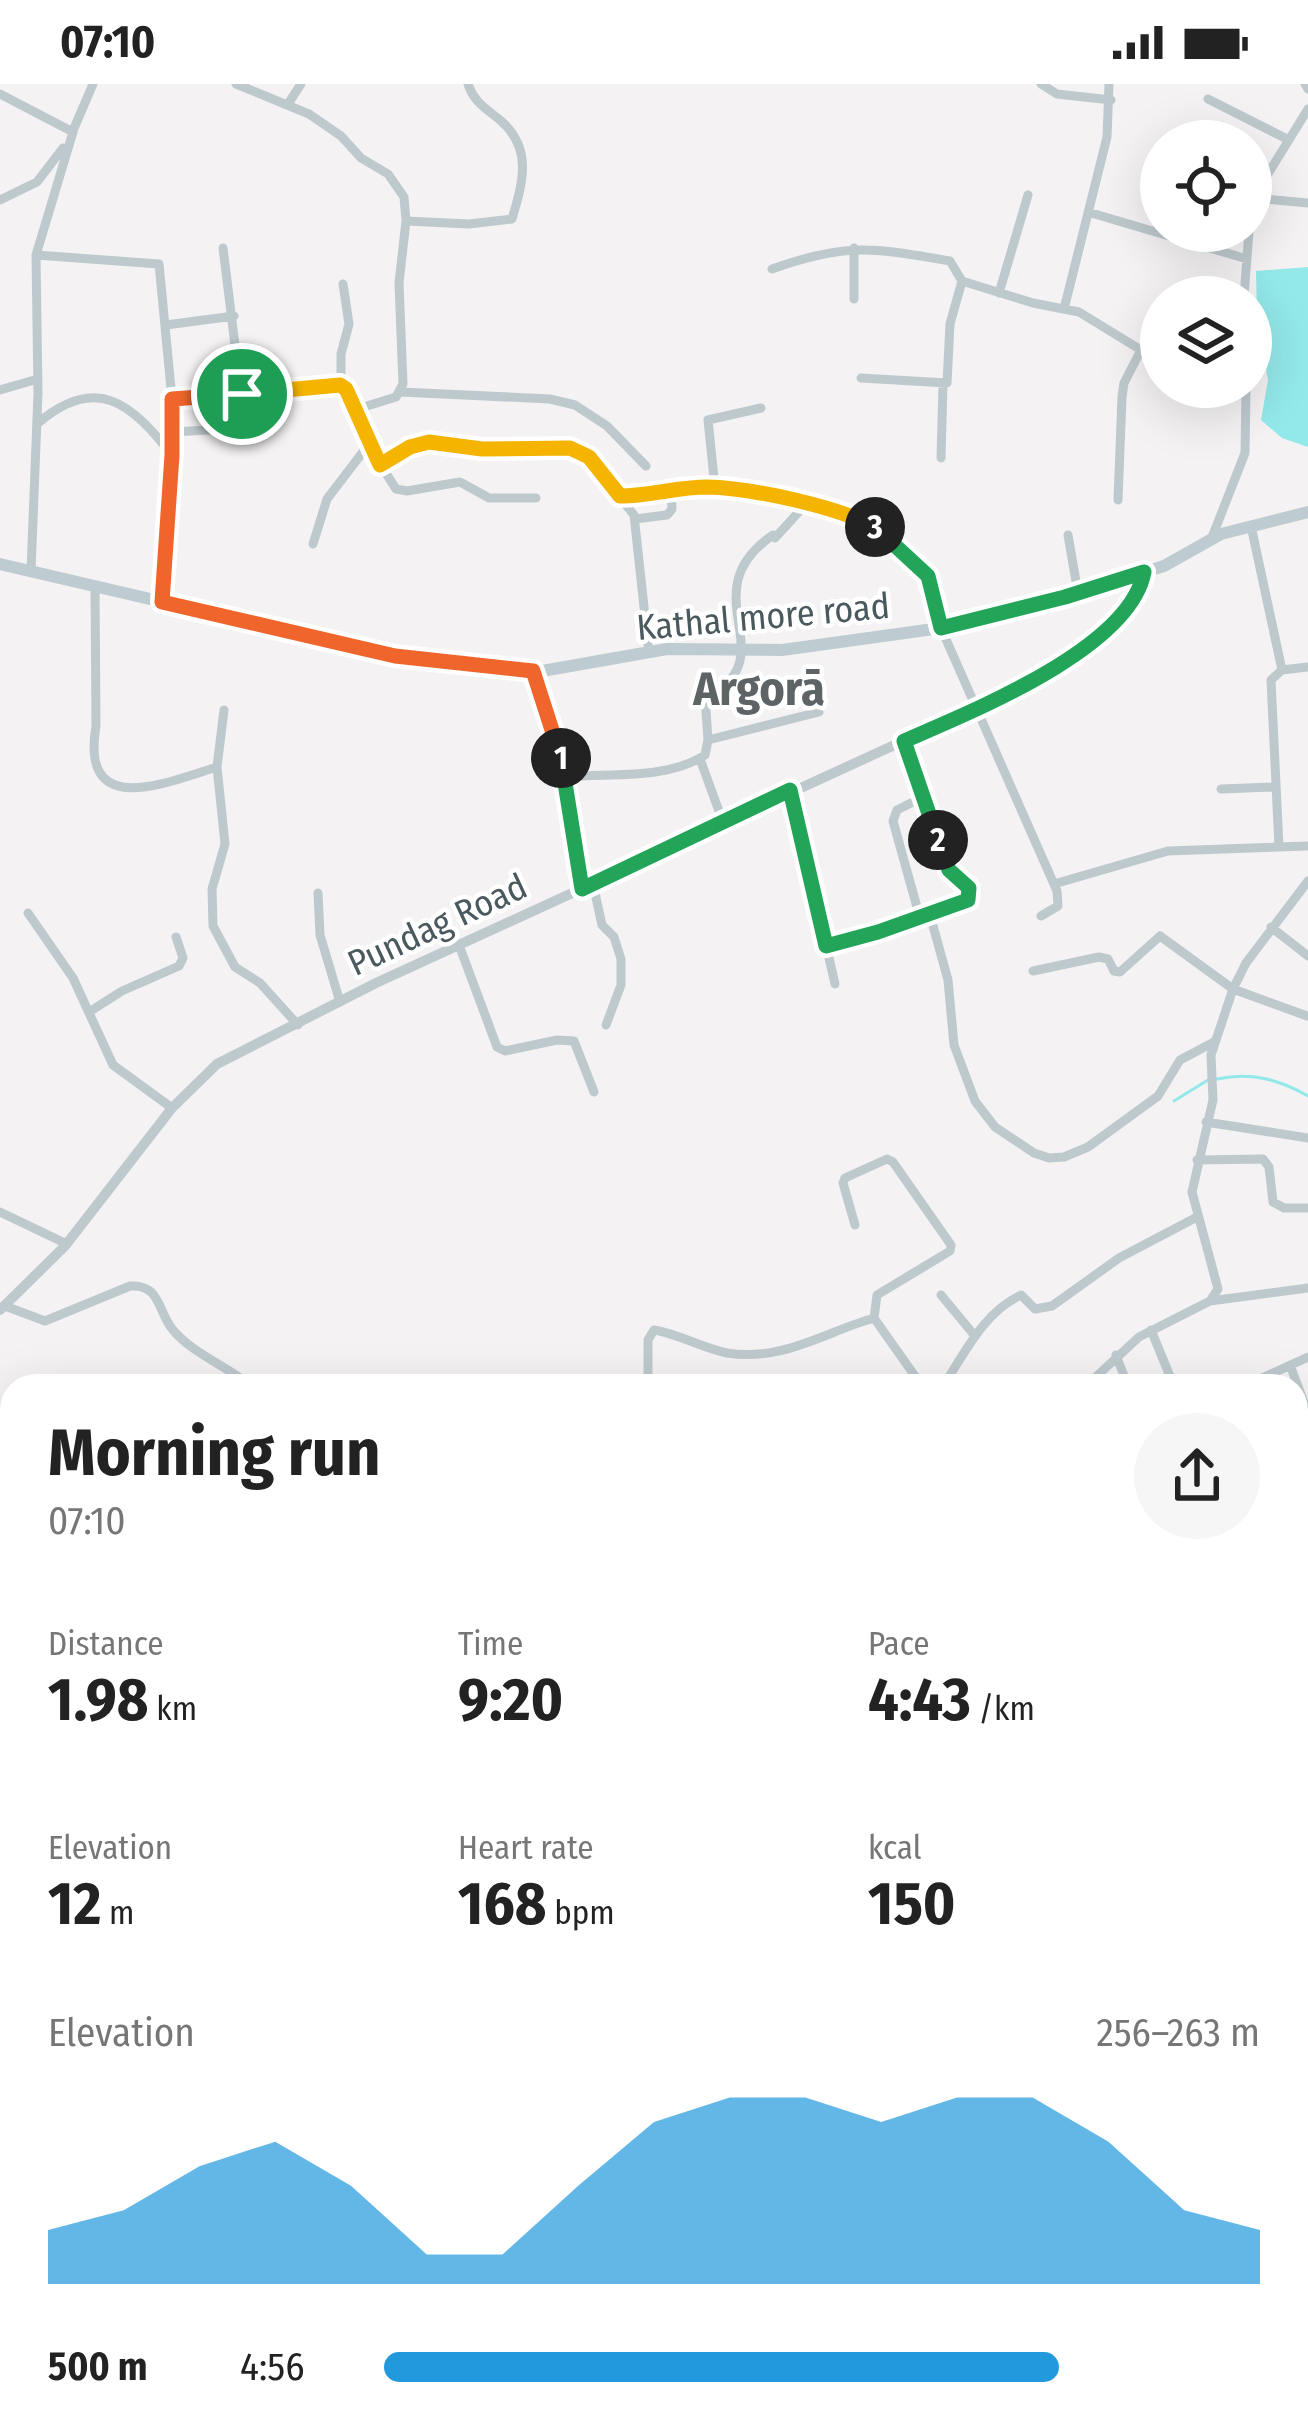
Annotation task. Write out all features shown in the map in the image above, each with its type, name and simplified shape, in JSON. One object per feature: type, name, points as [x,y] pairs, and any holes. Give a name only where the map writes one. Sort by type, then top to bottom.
[{"type":"main road","name":"Kathal more road","points":[[0,564],[395,656],[533,671],[649,652],[698,647],[825,647],[941,628],[1164,566],[1211,540],[1308,512]]},
{"type":"street","points":[[32,571],[36,255],[73,132],[93,84]]},
{"type":"street","points":[[236,84],[325,125],[388,174],[404,197],[399,283],[401,392]]},
{"type":"street","points":[[288,104],[301,84]]},
{"type":"street","points":[[406,221],[469,224],[512,219],[524,179],[520,144],[503,122],[475,101],[468,84]]},
{"type":"street","points":[[1041,84],[1058,94],[1111,100]]},
{"type":"street","points":[[1064,309],[1107,137],[1109,84]]},
{"type":"street","points":[[0,94],[73,132]]},
{"type":"street","points":[[1208,99],[1289,140]]},
{"type":"street","points":[[1272,169],[1308,109]]},
{"type":"street","points":[[0,200],[37,182],[73,132]]},
{"type":"street","points":[[999,293],[1028,195]]},
{"type":"street","points":[[1272,200],[1308,203]]},
{"type":"street","points":[[1088,212],[1247,260]]},
{"type":"street","points":[[223,248],[242,394]]},
{"type":"street","points":[[772,269],[819,252],[854,248],[953,262],[962,281],[950,324],[941,458]]},
{"type":"street","points":[[854,248],[854,299]]},
{"type":"street","points":[[1246,276],[1248,252]]},
{"type":"street","points":[[36,255],[155,261],[160,269],[172,399],[162,602]]},
{"type":"street","points":[[962,281],[1087,317],[1140,349]]},
{"type":"street","points":[[344,284],[349,324],[340,385],[380,465],[400,490],[460,482],[489,498],[536,498]]},
{"type":"street","points":[[166,326],[234,316]]},
{"type":"street","points":[[1118,500],[1124,383],[1140,352]]},
{"type":"street","points":[[861,378],[943,385]]},
{"type":"street","points":[[0,390],[38,380]]},
{"type":"street","points":[[172,399],[340,385]]},
{"type":"street","points":[[354,410],[401,392],[550,399],[575,405],[607,426],[646,466]]},
{"type":"street","points":[[37,424],[74,399],[120,403],[147,424],[172,455]]},
{"type":"street","points":[[715,488],[708,420],[761,408]]},
{"type":"street","points":[[1211,540],[1245,453],[1246,408]]},
{"type":"street","points":[[172,432],[228,429]]},
{"type":"street","points":[[380,465],[429,442],[482,449],[570,448],[589,457],[635,519],[649,652]]},
{"type":"street","points":[[313,544],[327,499],[369,444]]},
{"type":"street","points":[[620,496],[715,488],[751,491],[866,522],[896,543],[928,576],[941,628],[1054,884],[1058,905],[1041,916]]},
{"type":"street","points":[[635,519],[668,515],[671,490]]},
{"type":"street","points":[[567,777],[638,773],[700,759],[706,753],[706,694],[729,682],[742,650],[734,587],[754,548],[774,536],[805,505]]},
{"type":"street","points":[[1251,526],[1282,670]]},
{"type":"street","points":[[1068,535],[1078,593]]},
{"type":"street","name":"Pundag Road","points":[[3,1308],[67,1244],[172,1108],[217,1064],[459,945],[978,708],[1066,662],[1132,604],[1144,572]]},
{"type":"street","points":[[95,588],[96,726],[91,748],[102,777],[117,786],[139,789],[217,767]]},
{"type":"street","points":[[1279,848],[1271,680],[1282,670],[1308,667]]},
{"type":"street","points":[[533,671],[567,777],[587,886],[621,959],[621,985],[606,1025]]},
{"type":"street","points":[[224,710],[217,767],[225,844],[212,889],[213,926],[235,967],[260,983],[298,1025]]},
{"type":"street","points":[[709,740],[819,712]]},
{"type":"street","points":[[826,946],[925,916],[968,900],[971,894],[949,870],[904,741]]},
{"type":"street","points":[[700,759],[723,822]]},
{"type":"street","points":[[1221,789],[1276,787]]},
{"type":"street","points":[[790,790],[835,984]]},
{"type":"street","points":[[923,797],[897,810],[893,821],[948,980],[954,1045],[976,1101],[995,1127],[1034,1153],[1064,1157],[1088,1147],[1158,1096],[1180,1060],[1214,1042]]},
{"type":"street","points":[[1054,884],[1168,851],[1308,846]]},
{"type":"street","points":[[1210,1301],[1217,1282],[1192,1192],[1214,1100],[1214,1042],[1233,989],[1308,881]]},
{"type":"street","points":[[318,893],[320,935],[340,1002]]},
{"type":"street","points":[[28,914],[73,978],[113,1065],[172,1108]]},
{"type":"street","points":[[1271,928],[1308,956]]},
{"type":"street","points":[[1033,971],[1099,957],[1107,958],[1114,971],[1120,972],[1160,936],[1233,989],[1307,1016]]},
{"type":"street","points":[[89,1012],[122,991],[179,966],[183,958],[176,937]]},
{"type":"street","points":[[459,945],[497,1047],[505,1051],[569,1040],[577,1047],[593,1092]]},
{"type":"street","points":[[1206,1122],[1308,1138]]},
{"type":"street","points":[[1197,1160],[1245,1157],[1266,1161],[1273,1202],[1284,1208],[1308,1208]]},
{"type":"street","points":[[855,1225],[844,1180],[887,1159],[951,1245],[949,1252],[877,1295],[874,1318],[914,1374]]},
{"type":"street","points":[[0,1212],[67,1244]]},
{"type":"street","points":[[951,1374],[975,1336],[1014,1297],[1024,1296],[1035,1309],[1052,1306],[1119,1258],[1197,1217]]},
{"type":"street","points":[[3,1308],[50,1320],[130,1286],[145,1286],[156,1296],[173,1330],[234,1374]]},
{"type":"street","points":[[1098,1374],[1151,1330],[1210,1301],[1308,1288]]},
{"type":"street","points":[[941,1295],[975,1336]]},
{"type":"street","points":[[648,1374],[648,1340],[654,1330],[721,1351],[756,1354],[808,1345],[874,1318]]},
{"type":"street","points":[[1151,1330],[1169,1374]]},
{"type":"street","points":[[1116,1355],[1123,1374]]},
{"type":"street","points":[[1273,1374],[1308,1357]]},
{"type":"street","points":[[1291,1366],[1294,1374]]},
{"type":"water","points":[[1308,267],[1308,447],[1282,438],[1261,420],[1263,408],[1272,408],[1272,276],[1256,276],[1256,271]]},
{"type":"waterway","points":[[1217,1079],[1264,1079],[1308,1096]]},
{"type":"waterway","points":[[1174,1101],[1208,1080]]},
{"type":"district","name":"Argorā","points":[[759,688]]},
{"type":"route","points":[[340,385],[380,465],[429,442],[482,449],[570,448],[589,457],[620,496],[706,487],[751,491],[854,517],[896,543],[928,576],[941,628],[1144,572],[1142,582],[1132,604],[1066,662],[904,741],[949,870],[969,888],[968,900],[826,946],[790,790],[582,889],[567,777],[533,671],[395,656],[162,602],[172,399],[242,394],[340,385]]}]
